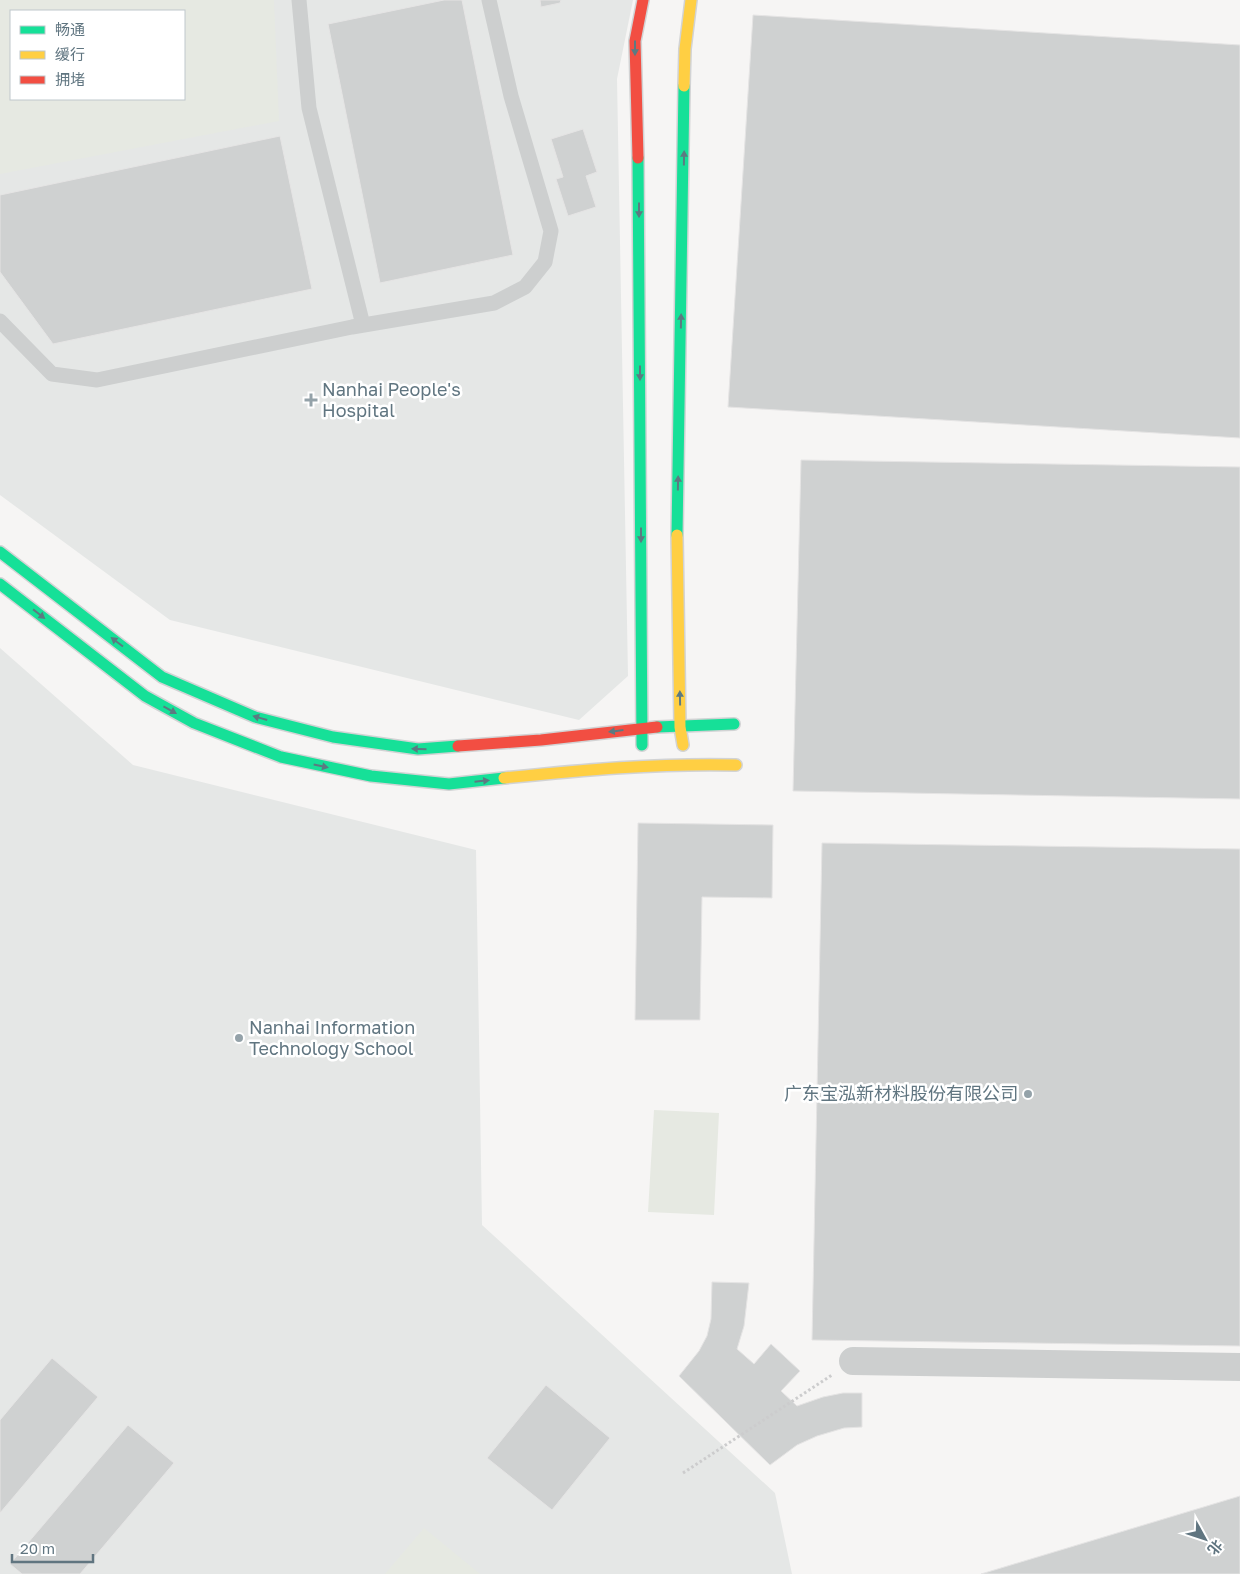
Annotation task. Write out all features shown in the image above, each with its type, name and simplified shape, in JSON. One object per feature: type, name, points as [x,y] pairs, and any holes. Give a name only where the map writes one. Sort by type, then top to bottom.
[{"type":"street","points":[[642,767],[639,213],[635,41],[643,0]]},
{"type":"street","points":[[687,764],[680,727],[677,550],[685,49],[691,0]]},
{"type":"street","points":[[0,552],[162,676],[254,717],[333,737],[418,750],[542,740],[642,728],[734,724]]},
{"type":"street","points":[[0,584],[145,696],[194,723],[281,757],[371,776],[449,784],[549,773],[687,764],[736,766]]},
{"type":"street","points":[[853,1360],[1240,1367]]},
{"type":"lane","points":[[299,0],[309,108],[363,325]]},
{"type":"lane","points":[[0,321],[52,374],[97,380],[363,325],[494,303],[525,287],[545,262],[551,231],[512,96],[489,0]]},
{"type":"path","points":[[683,1473],[853,1360]]},
{"type":"shaded area","name":"Nanhai People's Hospital","points":[[0,0],[633,0],[617,79],[628,676],[579,720],[170,620],[0,495]]},
{"type":"shaded area","points":[[0,0],[274,0],[279,121],[0,174]]},
{"type":"shaded area","name":"Nanhai Information Technology School","points":[[0,648],[133,765],[476,850],[482,1225],[775,1493],[792,1574],[0,1574]]},
{"type":"shaded area","points":[[654,1110],[719,1113],[714,1215],[648,1212]]},
{"type":"shaded area","points":[[424,1528],[480,1574],[385,1574]]},
{"type":"building","points":[[444,0],[462,0],[513,255],[380,283],[328,24]]},
{"type":"building","points":[[540,0],[561,0],[560,3],[541,7]]},
{"type":"building","points":[[753,15],[1240,45],[1240,438],[728,407]]},
{"type":"building","points":[[583,129],[597,172],[586,176],[596,207],[568,216],[556,179],[563,177],[551,139]]},
{"type":"building","points":[[280,136],[312,289],[53,344],[0,272],[0,195]]},
{"type":"building","points":[[801,460],[1240,467],[1240,799],[793,791]]},
{"type":"building","points":[[638,823],[773,825],[772,898],[702,897],[700,1020],[635,1020]]},
{"type":"building","name":"广东宝泓新材料股份有限公司","points":[[822,843],[1240,849],[1240,1346],[812,1340]]},
{"type":"building","points":[[712,1282],[749,1283],[744,1326],[737,1349],[754,1364],[771,1344],[800,1371],[781,1391],[797,1406],[823,1397],[843,1393],[862,1393],[862,1427],[844,1428],[817,1436],[797,1445],[770,1465],[679,1376],[699,1351],[707,1336],[711,1319]]},
{"type":"building","points":[[52,1358],[98,1397],[0,1513],[0,1420]]},
{"type":"building","points":[[546,1385],[610,1438],[552,1510],[487,1458]]},
{"type":"building","points":[[128,1425],[174,1463],[80,1574],[22,1574],[10,1564]]},
{"type":"building","points":[[1240,1496],[1240,1574],[981,1574]]},
{"type":"traffic: fast","points":[[677,535],[684,86]]},
{"type":"traffic: fast","points":[[638,158],[642,745]]},
{"type":"traffic: fast","points":[[0,552],[162,677],[255,717],[333,737],[418,749],[458,746]]},
{"type":"traffic: fast","points":[[0,584],[145,696],[194,723],[281,757],[371,776],[449,784],[504,778]]},
{"type":"traffic: fast","points":[[657,727],[734,724]]},
{"type":"traffic: slow","points":[[684,86],[685,49],[691,0]]},
{"type":"traffic: slow","points":[[677,535],[680,727],[683,745]]},
{"type":"traffic: slow","points":[[504,778],[620,768],[736,765]]},
{"type":"traffic: jam","points":[[638,158],[635,41],[643,0]]},
{"type":"traffic: jam","points":[[458,746],[541,740],[657,727]]},
{"type":"place","name":"Nanhai People's Hospital","points":[[311,400]]},
{"type":"place","name":"Nanhai Information Technology School","points":[[239,1038]]},
{"type":"place","name":"广东宝泓新材料股份有限公司","points":[[1028,1094]]}]
